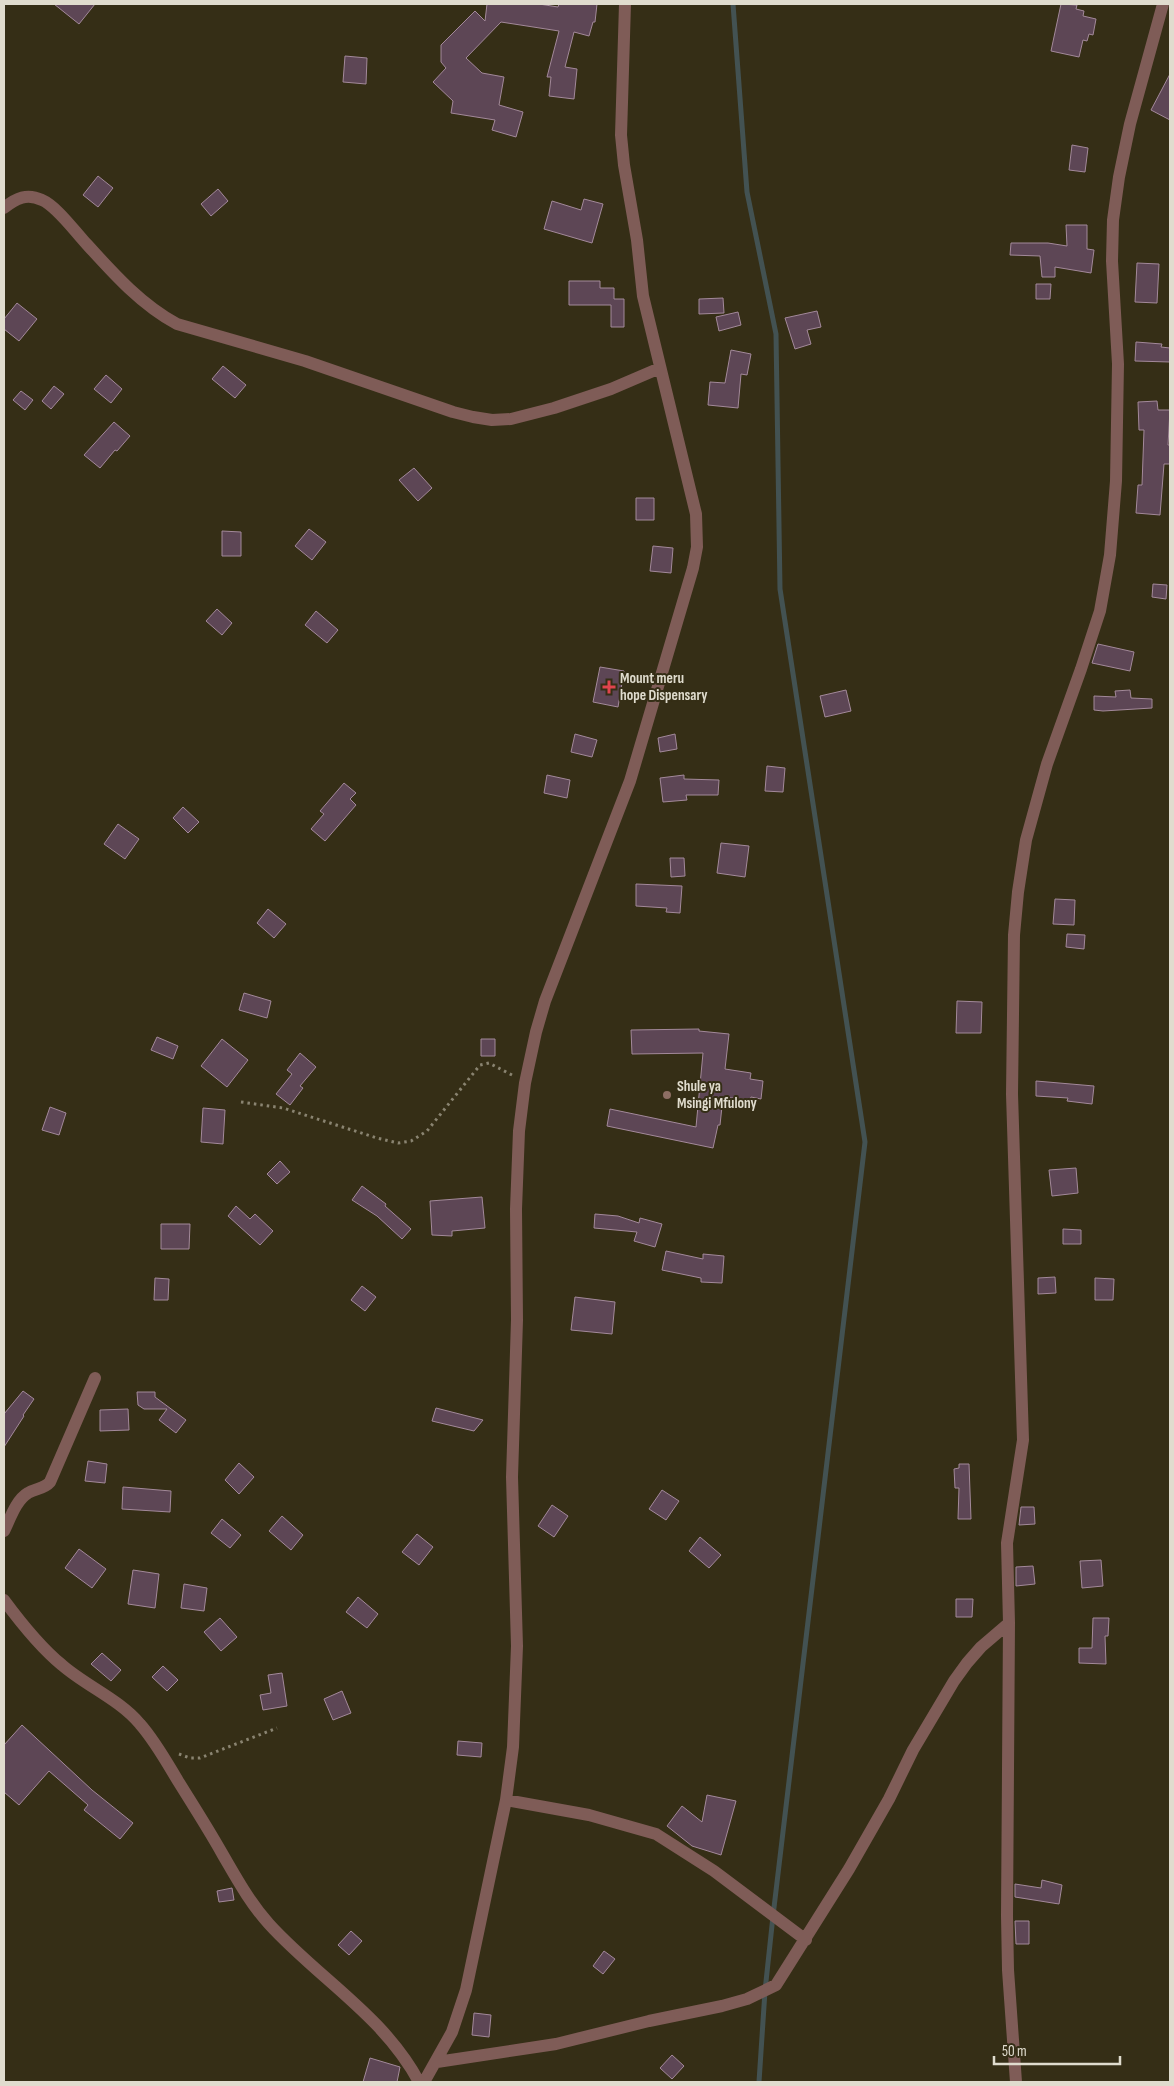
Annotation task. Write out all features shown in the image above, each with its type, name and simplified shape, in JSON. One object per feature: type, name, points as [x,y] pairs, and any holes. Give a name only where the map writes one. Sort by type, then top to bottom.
[{"type":"street","points":[[424,2082],[452,2032],[466,1990],[506,1800],[513,1747],[517,1675],[512,1449],[517,1320],[516,1209],[519,1132],[525,1083],[545,1001],[630,781],[680,613],[697,547],[696,514],[643,296],[637,240],[621,135],[625,4]]},
{"type":"street","points":[[1016,2082],[1008,1970],[1007,1916],[1009,1623],[1007,1543],[1022,1440],[1012,1094],[1013,956],[1018,892],[1026,840],[1047,764],[1100,611],[1108,570],[1115,510],[1118,364],[1112,261],[1113,220],[1118,177],[1128,131],[1163,4]]},
{"type":"street","points":[[4,208],[17,198],[30,196],[44,201],[65,220],[110,270],[144,303],[162,316],[178,324],[305,361],[472,417],[510,419],[529,415],[612,390],[660,368]]},
{"type":"street","points":[[4,1531],[24,1496],[30,1491],[44,1488],[50,1482],[95,1378]]},
{"type":"street","points":[[4,1600],[18,1619],[62,1666],[139,1722],[155,1744],[210,1832],[253,1906],[284,1940],[360,2008],[384,2033],[400,2051],[419,2082]]},
{"type":"street","points":[[436,2062],[556,2044],[747,1999],[776,1985],[850,1869],[913,1750],[954,1681],[981,1647],[1009,1623]]},
{"type":"street","points":[[506,1800],[589,1815],[656,1834],[714,1871],[806,1940]]},
{"type":"path","points":[[241,1102],[283,1108],[398,1143],[411,1141],[427,1131],[480,1065],[489,1063],[500,1067],[525,1083]]},
{"type":"path","points":[[155,1744],[195,1759],[277,1728]]},
{"type":"building","points":[[54,4],[95,4],[79,24]]},
{"type":"building","points":[[487,4],[539,4],[558,7],[559,4],[597,4],[595,22],[593,22],[589,36],[574,32],[565,67],[577,69],[574,99],[549,96],[551,77],[547,77],[559,31],[501,22],[466,58],[482,73],[504,77],[499,105],[523,112],[516,137],[492,130],[495,120],[451,113],[453,101],[433,82],[446,68],[441,62],[441,45],[475,11],[485,21]]},
{"type":"building","points":[[1061,4],[1077,5],[1076,9],[1084,11],[1083,16],[1096,19],[1093,35],[1089,34],[1087,41],[1083,40],[1079,57],[1051,51]]},
{"type":"building","points":[[345,56],[367,58],[366,84],[343,82]]},
{"type":"building","points":[[1170,74],[1170,120],[1151,110]]},
{"type":"building","points":[[1072,145],[1088,148],[1085,172],[1069,170]]},
{"type":"building","points":[[98,176],[113,188],[98,207],[83,195]]},
{"type":"building","points":[[218,189],[228,201],[211,216],[201,204]]},
{"type":"building","points":[[584,199],[603,204],[592,243],[544,229],[552,201],[581,210]]},
{"type":"building","points":[[1066,225],[1087,225],[1087,249],[1094,250],[1091,273],[1055,267],[1055,277],[1042,277],[1040,256],[1010,255],[1011,243],[1048,243],[1067,246]]},
{"type":"building","points":[[1137,263],[1159,264],[1157,303],[1135,302]]},
{"type":"building","points":[[569,281],[600,281],[600,288],[614,288],[614,299],[624,299],[624,327],[611,327],[611,305],[569,305]]},
{"type":"building","points":[[1036,284],[1051,284],[1050,299],[1036,299]]},
{"type":"building","points":[[723,298],[724,313],[699,314],[699,299]]},
{"type":"building","points":[[17,303],[37,319],[19,341],[4,329],[4,319]]},
{"type":"building","points":[[817,311],[821,327],[807,330],[811,344],[795,349],[785,318]]},
{"type":"building","points":[[738,312],[741,325],[719,331],[716,317]]},
{"type":"building","points":[[1136,342],[1162,344],[1161,347],[1170,348],[1170,362],[1135,361]]},
{"type":"building","points":[[731,350],[751,354],[747,375],[741,374],[738,408],[708,405],[710,382],[725,383]]},
{"type":"building","points":[[223,366],[246,385],[235,398],[212,379]]},
{"type":"building","points":[[106,375],[122,389],[111,403],[94,389]]},
{"type":"building","points":[[54,386],[64,394],[51,409],[42,401]]},
{"type":"building","points":[[21,391],[33,400],[25,410],[13,400]]},
{"type":"building","points":[[1157,401],[1158,410],[1170,410],[1168,445],[1170,445],[1170,464],[1164,464],[1160,515],[1136,513],[1138,485],[1142,485],[1144,430],[1139,430],[1138,402]]},
{"type":"building","points":[[114,422],[130,436],[100,468],[84,455]]},
{"type":"building","points":[[414,468],[432,488],[418,501],[399,480]]},
{"type":"building","points":[[636,498],[654,498],[654,520],[636,520]]},
{"type":"building","points":[[309,529],[326,542],[312,560],[295,546]]},
{"type":"building","points":[[222,531],[241,532],[241,556],[222,556]]},
{"type":"building","points":[[653,546],[673,548],[671,573],[650,571]]},
{"type":"building","points":[[1153,584],[1167,585],[1166,599],[1152,597]]},
{"type":"building","points":[[217,609],[232,623],[222,635],[206,621]]},
{"type":"building","points":[[316,611],[338,630],[327,643],[305,625]]},
{"type":"building","points":[[1098,644],[1134,652],[1130,671],[1092,663]]},
{"type":"building","name":"Mount meru hope Dispensary","points":[[600,667],[624,671],[618,707],[593,702]]},
{"type":"building","points":[[846,690],[851,711],[825,717],[820,696]]},
{"type":"building","points":[[1130,690],[1131,698],[1152,699],[1152,708],[1094,710],[1094,696],[1116,697],[1115,691]]},
{"type":"building","points":[[575,734],[597,740],[592,757],[571,752]]},
{"type":"building","points":[[675,734],[677,749],[660,752],[658,738]]},
{"type":"building","points":[[767,766],[785,768],[783,792],[765,791]]},
{"type":"building","points":[[547,775],[570,780],[567,798],[544,793]]},
{"type":"building","points":[[684,775],[684,779],[719,780],[718,795],[686,795],[687,800],[663,802],[660,778]]},
{"type":"building","points":[[344,783],[356,793],[350,799],[356,805],[325,841],[311,829],[324,814],[320,811]]},
{"type":"building","points":[[183,807],[199,822],[188,833],[173,818]]},
{"type":"building","points":[[118,824],[139,839],[125,859],[104,844]]},
{"type":"building","points":[[721,843],[749,846],[745,877],[717,873]]},
{"type":"building","points":[[670,858],[684,858],[685,876],[671,877]]},
{"type":"building","points":[[636,884],[682,886],[680,913],[666,912],[667,908],[636,906]]},
{"type":"building","points":[[1055,899],[1075,900],[1074,925],[1053,924]]},
{"type":"building","points":[[268,909],[286,924],[274,938],[257,923]]},
{"type":"building","points":[[1067,934],[1085,935],[1084,949],[1066,947]]},
{"type":"building","points":[[244,993],[271,1001],[267,1018],[239,1010]]},
{"type":"building","points":[[957,1001],[982,1002],[981,1033],[956,1033]]},
{"type":"building","points":[[699,1029],[699,1031],[729,1034],[725,1069],[751,1073],[750,1079],[763,1081],[761,1099],[751,1097],[750,1100],[723,1097],[720,1125],[718,1125],[713,1148],[607,1126],[610,1109],[696,1127],[703,1053],[632,1054],[631,1030]]},
{"type":"building","points":[[157,1037],[178,1046],[173,1059],[151,1050]]},
{"type":"building","points":[[222,1039],[248,1060],[227,1087],[201,1066]]},
{"type":"building","points":[[481,1039],[495,1039],[495,1056],[481,1056]]},
{"type":"building","points":[[300,1053],[316,1067],[300,1086],[303,1088],[290,1105],[276,1094],[292,1074],[287,1070]]},
{"type":"building","points":[[1036,1081],[1094,1086],[1092,1104],[1067,1101],[1068,1098],[1036,1096]]},
{"type":"building","points":[[50,1107],[66,1113],[59,1135],[42,1130]]},
{"type":"building","points":[[203,1108],[225,1110],[223,1144],[201,1142]]},
{"type":"building","points":[[280,1161],[290,1172],[277,1184],[267,1174]]},
{"type":"building","points":[[1076,1168],[1078,1193],[1052,1196],[1049,1170]]},
{"type":"building","points":[[362,1186],[386,1204],[385,1206],[411,1229],[402,1239],[377,1216],[352,1200]]},
{"type":"building","points":[[482,1197],[485,1228],[452,1231],[452,1236],[432,1235],[430,1201]]},
{"type":"building","points":[[236,1206],[250,1219],[255,1214],[273,1231],[260,1245],[228,1216]]},
{"type":"building","points":[[595,1214],[618,1216],[639,1223],[640,1218],[662,1224],[655,1247],[634,1241],[637,1232],[594,1228]]},
{"type":"building","points":[[161,1224],[190,1224],[189,1249],[161,1249]]},
{"type":"building","points":[[1063,1229],[1081,1230],[1081,1244],[1063,1244]]},
{"type":"building","points":[[666,1251],[703,1259],[703,1254],[724,1256],[722,1283],[701,1282],[701,1278],[662,1270]]},
{"type":"building","points":[[1055,1277],[1056,1293],[1038,1294],[1038,1278]]},
{"type":"building","points":[[155,1278],[169,1279],[168,1300],[154,1300]]},
{"type":"building","points":[[1095,1278],[1114,1279],[1113,1300],[1095,1300]]},
{"type":"building","points":[[362,1286],[376,1297],[365,1311],[351,1300]]},
{"type":"building","points":[[575,1297],[615,1302],[612,1334],[571,1330]]},
{"type":"building","points":[[23,1391],[34,1399],[4,1447],[4,1414]]},
{"type":"building","points":[[137,1392],[155,1392],[155,1397],[186,1420],[176,1433],[159,1420],[167,1409],[144,1409],[138,1405]]},
{"type":"building","points":[[436,1408],[483,1420],[474,1431],[432,1421]]},
{"type":"building","points":[[128,1409],[129,1430],[100,1431],[100,1410]]},
{"type":"building","points":[[88,1461],[107,1464],[105,1483],[85,1481]]},
{"type":"building","points":[[239,1463],[254,1477],[239,1494],[225,1480]]},
{"type":"building","points":[[959,1464],[969,1464],[971,1519],[958,1519],[959,1488],[955,1488],[954,1469],[959,1468]]},
{"type":"building","points":[[123,1487],[171,1491],[170,1512],[122,1509]]},
{"type":"building","points":[[662,1490],[679,1501],[666,1520],[649,1509]]},
{"type":"building","points":[[552,1505],[568,1516],[554,1537],[538,1526]]},
{"type":"building","points":[[1021,1507],[1034,1507],[1035,1524],[1019,1525]]},
{"type":"building","points":[[282,1516],[303,1535],[291,1550],[269,1531]]},
{"type":"building","points":[[222,1519],[241,1535],[230,1548],[211,1533]]},
{"type":"building","points":[[417,1534],[433,1547],[419,1565],[402,1552]]},
{"type":"building","points":[[700,1537],[721,1555],[709,1568],[689,1551]]},
{"type":"building","points":[[79,1549],[106,1569],[92,1588],[65,1568]]},
{"type":"building","points":[[1101,1560],[1103,1586],[1082,1588],[1080,1561]]},
{"type":"building","points":[[1033,1566],[1035,1584],[1016,1586],[1016,1567]]},
{"type":"building","points":[[133,1570],[159,1574],[155,1608],[128,1604]]},
{"type":"building","points":[[184,1584],[207,1588],[204,1611],[181,1608]]},
{"type":"building","points":[[358,1597],[378,1614],[367,1628],[346,1612]]},
{"type":"building","points":[[956,1599],[973,1599],[972,1617],[956,1617]]},
{"type":"building","points":[[220,1618],[237,1637],[221,1651],[204,1632]]},
{"type":"building","points":[[1093,1618],[1109,1618],[1108,1636],[1105,1636],[1106,1664],[1079,1663],[1079,1648],[1092,1648]]},
{"type":"building","points":[[102,1653],[121,1670],[111,1681],[91,1664]]},
{"type":"building","points":[[163,1666],[178,1680],[167,1691],[152,1677]]},
{"type":"building","points":[[282,1673],[287,1706],[263,1710],[260,1695],[271,1693],[268,1675]]},
{"type":"building","points":[[342,1691],[351,1713],[333,1720],[324,1699]]},
{"type":"building","points":[[22,1725],[92,1790],[133,1823],[120,1839],[84,1810],[88,1805],[49,1771],[19,1805],[4,1792],[4,1745]]},
{"type":"building","points":[[458,1741],[482,1743],[481,1757],[457,1755]]},
{"type":"building","points":[[707,1795],[736,1801],[721,1855],[692,1846],[667,1826],[682,1806],[702,1822]]},
{"type":"building","points":[[1042,1880],[1062,1885],[1059,1904],[1015,1897],[1015,1884],[1041,1888]]},
{"type":"building","points":[[232,1888],[234,1900],[219,1902],[217,1891]]},
{"type":"building","points":[[1015,1921],[1029,1921],[1029,1944],[1016,1944]]},
{"type":"building","points":[[351,1931],[362,1941],[349,1955],[338,1945]]},
{"type":"building","points":[[604,1951],[615,1959],[603,1974],[593,1966]]},
{"type":"building","points":[[474,2013],[491,2015],[489,2037],[472,2035]]},
{"type":"building","points":[[672,2055],[684,2066],[672,2079],[660,2068]]},
{"type":"building","points":[[370,2058],[400,2067],[397,2082],[363,2082]]},
{"type":"waterway","points":[[733,4],[747,192],[776,334],[780,589],[865,1142],[773,1916],[765,1991],[759,2082]]},
{"type":"place","name":"Mount meru hope Dispensary","points":[[609,687]]},
{"type":"place","name":"Shule ya Msingi Mfulony","points":[[667,1095]]}]
